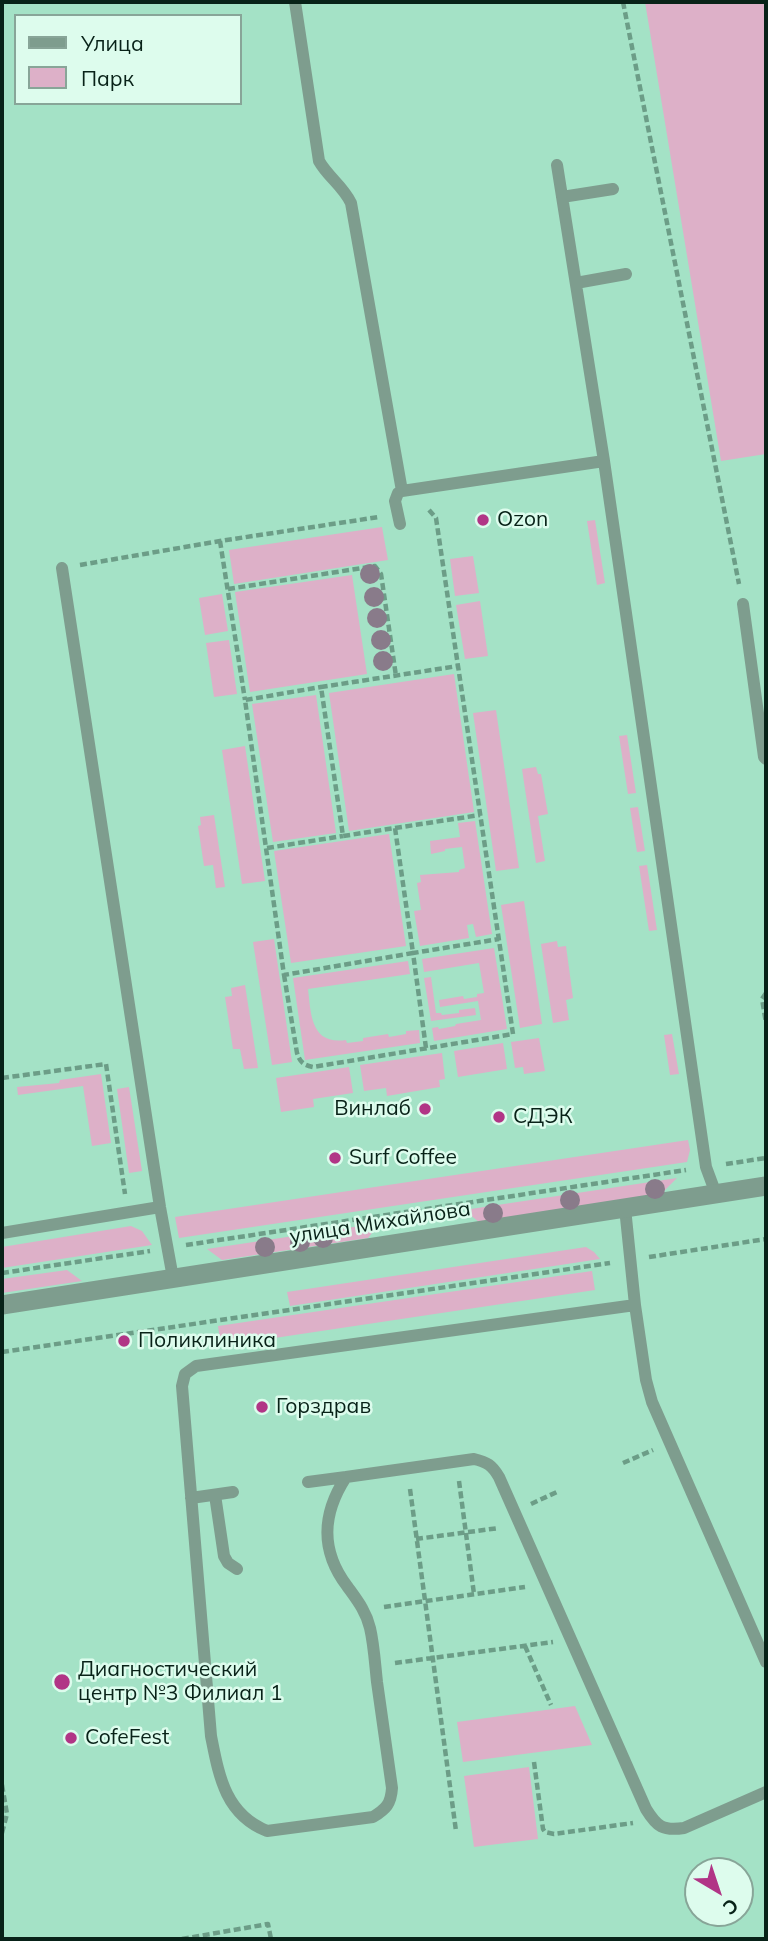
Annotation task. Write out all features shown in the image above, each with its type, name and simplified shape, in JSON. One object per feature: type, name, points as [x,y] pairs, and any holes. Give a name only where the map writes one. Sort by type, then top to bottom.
[{"type":"street","name":"улица Михайлова","points":[[2,1306],[766,1186]]},
{"type":"lane","points":[[295,2],[319,160],[325,173],[340,186],[351,203],[402,491]]},
{"type":"lane","points":[[557,165],[604,461],[706,1167],[716,1194]]},
{"type":"lane","points":[[562,197],[613,189]]},
{"type":"lane","points":[[576,283],[626,274]]},
{"type":"lane","points":[[399,519],[395,501],[398,493],[402,491],[604,461]]},
{"type":"lane","points":[[62,568],[173,1279]]},
{"type":"lane","points":[[743,604],[766,759]]},
{"type":"lane","points":[[2,1233],[160,1207]]},
{"type":"lane","points":[[625,1208],[635,1305],[648,1387],[766,1662]]},
{"type":"lane","points":[[346,1477],[335,1493],[329,1512],[329,1551],[335,1569],[363,1609],[370,1628],[392,1788],[391,1800],[386,1809],[373,1816],[267,1831],[254,1826],[233,1806],[223,1783],[211,1736],[182,1386],[185,1374],[196,1366],[635,1305]]},
{"type":"lane","points":[[309,1482],[474,1460],[485,1461],[493,1466],[653,1820],[663,1828],[684,1828],[766,1792]]},
{"type":"lane","points":[[191,1498],[233,1492]]},
{"type":"lane","points":[[215,1495],[224,1556],[228,1563],[237,1569]]},
{"type":"path","points":[[623,2],[743,604]]},
{"type":"path","points":[[220,541],[296,1053],[300,1061],[305,1066],[313,1067],[513,1034],[436,518],[429,510],[426,488]]},
{"type":"path","points":[[62,568],[220,541],[399,519],[429,510]]},
{"type":"path","points":[[228,589],[375,566],[382,574],[396,676]]},
{"type":"path","points":[[245,700],[458,666]]},
{"type":"path","points":[[321,687],[343,836]]},
{"type":"path","points":[[267,848],[480,815]]},
{"type":"path","points":[[394,828],[426,1048]]},
{"type":"path","points":[[284,975],[499,939]]},
{"type":"path","points":[[766,993],[762,999],[766,1023]]},
{"type":"path","points":[[2,1078],[106,1064],[128,1212]]},
{"type":"path","points":[[2,1273],[766,1158]]},
{"type":"path","points":[[2,1352],[766,1239]]},
{"type":"path","points":[[623,1463],[670,1443]]},
{"type":"path","points":[[456,1462],[474,1594]]},
{"type":"path","points":[[407,1468],[456,1831]]},
{"type":"path","points":[[514,1511],[559,1491]]},
{"type":"path","points":[[416,1539],[520,1525]]},
{"type":"path","points":[[363,1609],[547,1584]]},
{"type":"path","points":[[375,1666],[571,1640]]},
{"type":"path","points":[[525,1646],[551,1705]]},
{"type":"path","points":[[534,1762],[545,1832],[554,1834],[653,1820]]},
{"type":"path","points":[[2,1785],[7,1814],[2,1833]]},
{"type":"path","points":[[182,1939],[268,1924],[271,1939]]},
{"type":"green space","points":[[645,2],[766,2],[766,454],[721,461]]},
{"type":"green space","points":[[595,520],[605,583],[597,585],[587,521]]},
{"type":"green space","points":[[382,527],[388,560],[234,584],[229,550]]},
{"type":"green space","points":[[473,556],[479,593],[455,596],[450,559]]},
{"type":"green space","points":[[352,575],[367,674],[250,692],[235,592]]},
{"type":"green space","points":[[222,594],[228,631],[205,635],[199,598]]},
{"type":"green space","points":[[480,601],[488,656],[465,659],[456,605]]},
{"type":"green space","points":[[229,640],[237,694],[214,697],[206,643]]},
{"type":"green space","points":[[454,674],[474,812],[349,831],[329,693]]},
{"type":"green space","points":[[316,695],[336,833],[273,842],[252,704]]},
{"type":"green space","points":[[496,710],[519,868],[496,871],[473,713]]},
{"type":"green space","points":[[627,735],[636,793],[628,794],[619,736]]},
{"type":"green space","points":[[245,746],[265,881],[242,884],[222,750]]},
{"type":"green space","points":[[536,767],[538,774],[541,774],[548,814],[538,816],[545,861],[536,863],[522,769]]},
{"type":"green space","points":[[638,807],[645,851],[637,852],[630,808]]},
{"type":"green space","points":[[214,815],[225,887],[216,888],[213,865],[204,866],[198,826],[201,825],[200,817]]},
{"type":"green space","points":[[475,821],[492,934],[476,937],[473,924],[467,925],[469,938],[420,946],[414,911],[421,910],[417,883],[421,882],[420,875],[459,872],[465,868],[462,847],[431,854],[430,841],[460,837],[458,823]]},
{"type":"green space","points":[[389,834],[406,946],[291,963],[274,851]]},
{"type":"green space","points":[[647,865],[657,930],[649,931],[639,866]]},
{"type":"green space","points":[[524,901],[542,1024],[520,1028],[501,905]]},
{"type":"green space","points":[[274,939],[292,1062],[272,1065],[253,942]]},
{"type":"green space","points":[[557,941],[558,947],[566,946],[573,998],[566,1000],[569,1020],[553,1023],[541,944]]},
{"type":"green space","points":[[494,948],[507,1029],[434,1041],[432,1028],[439,1029],[481,1020],[478,1001],[440,1007],[439,1000],[477,997],[477,994],[484,993],[479,963],[424,972],[422,959]]},
{"type":"green space","points":[[408,961],[410,974],[308,989],[310,1009],[315,1026],[326,1038],[346,1040],[347,1043],[419,1030],[420,1043],[305,1060],[293,978]]},
{"type":"green space","points":[[431,977],[436,1013],[459,1013],[459,1010],[475,1008],[476,1015],[431,1021],[424,978]]},
{"type":"green space","points":[[245,985],[258,1068],[244,1069],[240,1049],[233,1049],[225,997],[232,996],[231,988]]},
{"type":"green space","points":[[672,1034],[679,1074],[670,1075],[664,1035]]},
{"type":"green space","points":[[539,1038],[545,1071],[524,1074],[523,1067],[515,1068],[511,1042]]},
{"type":"green space","points":[[503,1043],[507,1069],[458,1077],[454,1051]]},
{"type":"green space","points":[[442,1053],[445,1079],[439,1080],[440,1087],[387,1096],[386,1088],[364,1091],[360,1065]]},
{"type":"green space","points":[[349,1067],[353,1093],[313,1099],[314,1107],[281,1112],[276,1078]]},
{"type":"green space","points":[[101,1074],[111,1143],[92,1146],[83,1086],[18,1095],[17,1087],[59,1083],[60,1080]]},
{"type":"green space","points":[[129,1087],[142,1171],[129,1173],[117,1089]]},
{"type":"green space","points":[[688,1140],[690,1150],[687,1162],[179,1238],[175,1217]]},
{"type":"green space","points":[[677,1178],[660,1195],[479,1222],[464,1210]]},
{"type":"green space","points":[[380,1223],[368,1238],[222,1260],[207,1249]]},
{"type":"green space","points":[[131,1226],[142,1231],[152,1245],[2,1268],[2,1247]]},
{"type":"green space","points":[[586,1247],[600,1259],[290,1306],[287,1292]]},
{"type":"green space","points":[[67,1270],[82,1281],[2,1293],[2,1279]]},
{"type":"green space","points":[[592,1271],[595,1290],[221,1346],[218,1326]]},
{"type":"green space","points":[[575,1706],[592,1745],[463,1762],[457,1722]]},
{"type":"green space","points":[[529,1767],[538,1839],[474,1847],[464,1776]]},
{"type":"place","name":"Ozon","points":[[483,520]]},
{"type":"place","name":"Винлаб","points":[[425,1109]]},
{"type":"place","name":"СДЭК","points":[[499,1117]]},
{"type":"place","name":"Surf Coffee","points":[[335,1158]]},
{"type":"place","name":"Поликлиника","points":[[124,1341]]},
{"type":"place","name":"Горздрав","points":[[262,1407]]},
{"type":"place","name":"Диагностический центр №3 Филиал 1","points":[[62,1682]]},
{"type":"place","name":"CofeFest","points":[[71,1738]]}]
